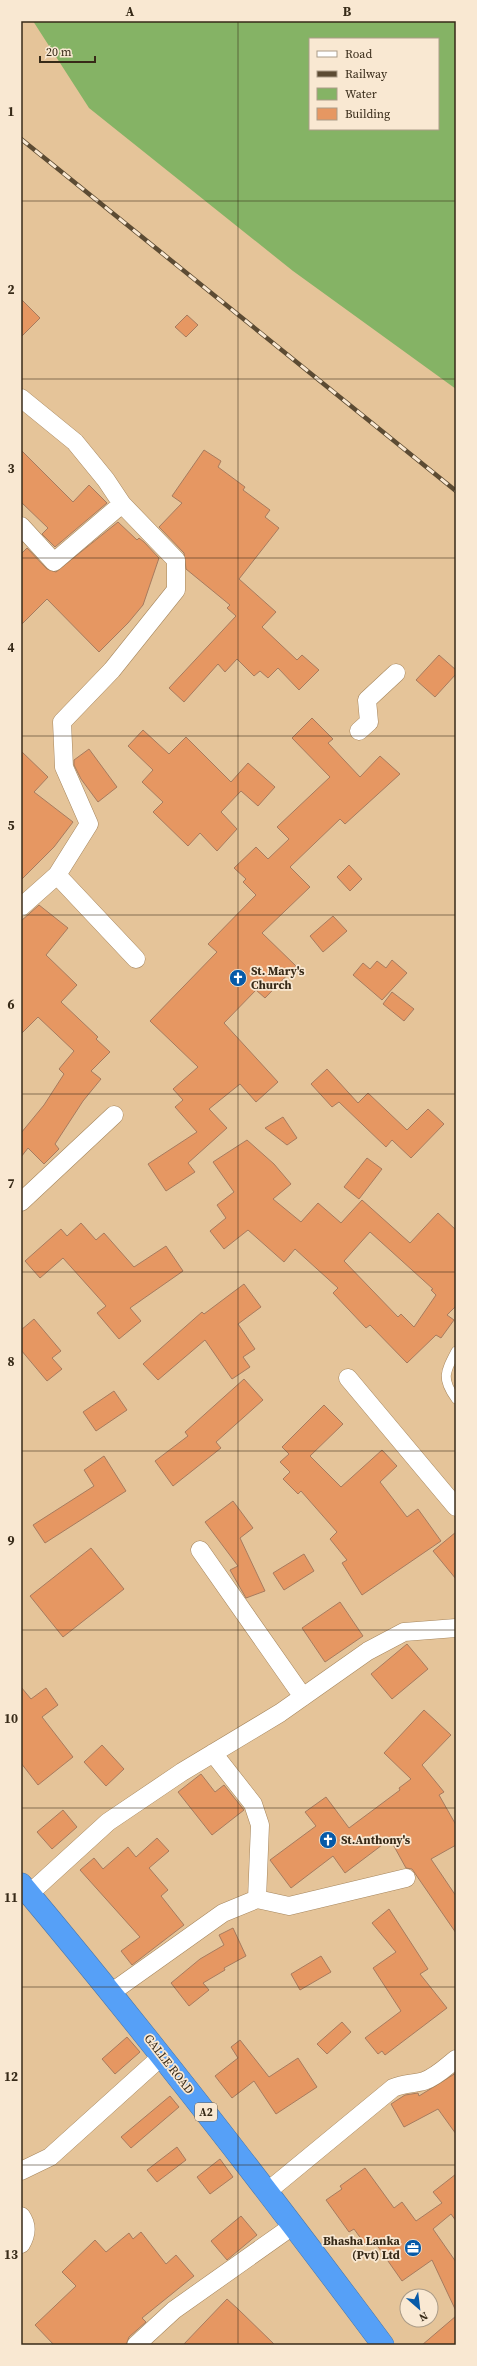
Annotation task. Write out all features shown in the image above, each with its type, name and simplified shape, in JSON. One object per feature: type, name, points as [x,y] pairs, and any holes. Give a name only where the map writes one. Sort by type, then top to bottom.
[{"type":"highway","name":"GALLE ROAD","points":[[25,1889],[112,1992],[268,2191],[383,2345]]},
{"type":"street","points":[[21,398],[75,442],[106,480],[122,504],[176,560],[176,590],[112,670],[62,722],[64,767],[89,824],[57,875],[21,907]]},
{"type":"street","points":[[21,526],[54,562],[122,504]]},
{"type":"street","points":[[359,731],[369,722],[367,700],[396,673]]},
{"type":"street","points":[[57,875],[136,959]]},
{"type":"street","points":[[21,1202],[114,1115]]},
{"type":"street","points":[[348,1378],[456,1507]]},
{"type":"street","points":[[200,1550],[303,1697]]},
{"type":"street","points":[[25,1889],[108,1822],[213,1753],[280,1713],[368,1651],[404,1632],[456,1628]]},
{"type":"street","points":[[213,1753],[253,1804],[260,1825],[257,1899]]},
{"type":"street","points":[[112,1992],[223,1913],[257,1899],[289,1906],[406,1878]]},
{"type":"street","points":[[21,2171],[50,2157],[162,2056]]},
{"type":"street","points":[[268,2191],[393,2088],[404,2083],[428,2079],[456,2059]]},
{"type":"street","points":[[21,2216],[26,2224],[26,2234],[21,2244]]},
{"type":"street","points":[[136,2345],[174,2310],[294,2225]]},
{"type":"lane","points":[[456,1351],[446,1370],[447,1386],[456,1399]]},
{"type":"water","points":[[33,21],[456,21],[456,389],[293,271],[89,108]]},
{"type":"building","points":[[21,299],[40,318],[21,337]]},
{"type":"building","points":[[187,315],[198,325],[186,337],[175,327]]},
{"type":"building","points":[[21,450],[73,502],[89,485],[107,503],[55,547],[42,534],[48,528],[21,502]]},
{"type":"building","points":[[204,450],[221,461],[218,467],[245,487],[243,490],[270,510],[265,517],[279,528],[239,579],[276,612],[262,627],[297,660],[302,655],[319,670],[299,690],[278,668],[268,678],[260,671],[254,676],[237,659],[225,672],[218,664],[184,702],[169,688],[236,616],[227,608],[230,605],[186,569],[184,553],[159,527],[182,503],[172,496]]},
{"type":"building","points":[[118,522],[137,540],[139,538],[144,542],[159,558],[143,605],[128,623],[99,652],[47,599],[21,625],[21,554],[27,548],[47,569],[56,572]]},
{"type":"building","points":[[439,655],[456,670],[456,674],[435,697],[416,680]]},
{"type":"building","points":[[312,718],[333,739],[328,743],[360,777],[380,756],[400,774],[345,824],[340,819],[290,867],[310,887],[262,933],[296,966],[265,998],[256,990],[224,1023],[278,1082],[256,1102],[240,1084],[209,1109],[227,1128],[188,1163],[195,1172],[166,1191],[148,1164],[197,1132],[175,1107],[183,1100],[173,1089],[198,1067],[150,1021],[217,952],[208,944],[256,895],[243,882],[246,879],[234,868],[256,847],[268,859],[289,839],[277,827],[330,777],[292,738]]},
{"type":"building","points":[[143,730],[169,754],[186,737],[231,782],[248,763],[275,787],[258,806],[241,791],[221,812],[237,829],[217,851],[200,833],[188,846],[153,812],[163,802],[142,782],[153,770],[128,746]]},
{"type":"building","points":[[89,749],[117,787],[98,802],[81,779],[74,765],[74,760]]},
{"type":"building","points":[[21,751],[48,777],[34,792],[73,822],[54,847],[21,880]]},
{"type":"building","points":[[349,865],[362,879],[350,891],[337,877]]},
{"type":"building","points":[[39,905],[68,928],[46,955],[77,985],[61,1002],[98,1037],[96,1039],[110,1052],[91,1071],[101,1079],[83,1101],[55,1144],[59,1149],[44,1164],[28,1148],[21,1157],[21,1133],[44,1105],[64,1074],[59,1069],[74,1051],[38,1017],[21,1034],[21,921]]},
{"type":"building","points":[[333,916],[347,931],[323,952],[310,936]]},
{"type":"building","points":[[392,960],[407,973],[382,1000],[353,975],[363,963],[370,969],[377,961],[386,968]]},
{"type":"building","points":[[392,992],[414,1009],[404,1021],[383,1004]]},
{"type":"building","points":[[327,1069],[358,1103],[368,1093],[407,1130],[428,1109],[444,1124],[411,1158],[392,1140],[386,1147],[339,1102],[332,1107],[311,1084]]},
{"type":"building","points":[[283,1117],[297,1138],[287,1145],[265,1128]]},
{"type":"building","points":[[247,1140],[274,1164],[291,1184],[273,1199],[301,1222],[318,1203],[341,1223],[362,1200],[410,1243],[438,1213],[456,1230],[456,1306],[447,1315],[454,1320],[441,1338],[436,1335],[407,1363],[370,1325],[366,1328],[333,1293],[338,1288],[295,1249],[284,1262],[248,1230],[224,1249],[210,1231],[226,1218],[217,1205],[234,1192],[213,1162]],"holes":[[[370,1232],[433,1289],[431,1290],[436,1295],[414,1327],[401,1314],[398,1317],[344,1261]]]},
{"type":"building","points":[[367,1158],[382,1169],[359,1199],[344,1187]]},
{"type":"building","points":[[81,1223],[96,1240],[104,1233],[134,1267],[166,1246],[183,1271],[130,1308],[141,1321],[119,1339],[97,1313],[106,1306],[63,1258],[40,1278],[25,1261],[61,1229],[67,1236]]},
{"type":"building","points":[[244,1284],[261,1307],[238,1324],[255,1349],[243,1357],[250,1367],[232,1379],[205,1340],[158,1380],[143,1364],[202,1312],[204,1314]]},
{"type":"building","points":[[34,1319],[61,1351],[52,1358],[62,1369],[47,1381],[21,1350],[21,1330]]},
{"type":"building","points":[[244,1379],[263,1400],[216,1442],[221,1448],[173,1486],[155,1461],[188,1436],[185,1432]]},
{"type":"building","points":[[114,1391],[127,1410],[96,1431],[83,1412]]},
{"type":"building","points":[[324,1405],[343,1424],[310,1456],[341,1487],[382,1450],[397,1466],[380,1482],[407,1517],[418,1509],[441,1541],[362,1595],[342,1563],[347,1560],[330,1539],[337,1532],[301,1491],[298,1494],[283,1479],[290,1472],[280,1462],[289,1454],[282,1447]]},
{"type":"building","points":[[104,1456],[126,1491],[45,1543],[33,1525],[94,1486],[84,1470]]},
{"type":"building","points":[[233,1501],[253,1528],[240,1538],[265,1591],[246,1598],[230,1570],[238,1566],[205,1522]]},
{"type":"building","points":[[456,1532],[456,1579],[433,1551]]},
{"type":"building","points":[[91,1548],[124,1589],[63,1637],[30,1596]]},
{"type":"building","points":[[304,1554],[314,1571],[284,1590],[273,1573]]},
{"type":"building","points":[[340,1602],[363,1636],[325,1662],[302,1628]]},
{"type":"building","points":[[407,1644],[428,1669],[392,1699],[371,1674]]},
{"type":"building","points":[[21,1687],[31,1699],[46,1688],[58,1705],[42,1717],[73,1757],[38,1785],[21,1763]]},
{"type":"building","points":[[424,1710],[451,1735],[422,1765],[444,1792],[439,1795],[456,1825],[456,1845],[431,1859],[456,1896],[456,1933],[412,1869],[406,1868],[390,1839],[345,1873],[333,1856],[291,1888],[270,1860],[316,1826],[305,1812],[326,1797],[349,1828],[400,1790],[399,1788],[411,1779],[384,1753]]},
{"type":"building","points":[[102,1745],[124,1769],[106,1786],[84,1762]]},
{"type":"building","points":[[201,1774],[215,1792],[224,1785],[244,1810],[212,1835],[178,1792]]},
{"type":"building","points":[[63,1810],[77,1827],[52,1849],[37,1832]]},
{"type":"building","points":[[157,1838],[169,1851],[149,1868],[168,1890],[161,1896],[184,1925],[132,1965],[121,1951],[140,1937],[80,1870],[94,1858],[103,1869],[128,1847],[136,1857]]},
{"type":"building","points":[[389,1909],[428,1969],[420,1974],[447,2008],[385,2055],[382,2051],[378,2054],[365,2038],[401,2011],[373,1968],[396,1952],[372,1923]]},
{"type":"building","points":[[233,1928],[246,1956],[224,1968],[225,1970],[203,1983],[209,1990],[189,2006],[171,1983],[200,1959],[224,1945],[219,1935]]},
{"type":"building","points":[[321,1956],[331,1972],[300,1990],[291,1974]]},
{"type":"building","points":[[342,2022],[351,2032],[327,2054],[317,2044]]},
{"type":"building","points":[[127,2037],[140,2052],[115,2074],[102,2059]]},
{"type":"building","points":[[240,2040],[269,2077],[298,2058],[317,2087],[276,2114],[254,2081],[232,2098],[215,2076],[238,2058],[231,2047]]},
{"type":"building","points":[[456,2073],[456,2134],[438,2109],[404,2127],[391,2104],[405,2095],[418,2093],[419,2096]]},
{"type":"building","points":[[170,2096],[179,2107],[131,2148],[121,2137]]},
{"type":"building","points":[[177,2147],[186,2160],[157,2182],[147,2170]]},
{"type":"building","points":[[220,2159],[233,2177],[210,2194],[197,2177]]},
{"type":"building","points":[[365,2168],[394,2208],[402,2202],[416,2221],[442,2203],[433,2192],[456,2174],[456,2221],[451,2214],[433,2229],[456,2262],[456,2311],[432,2260],[402,2281],[374,2241],[367,2247],[354,2229],[349,2232],[326,2200],[342,2189],[340,2186]]},
{"type":"building","points":[[241,2216],[257,2235],[227,2260],[211,2241]]},
{"type":"building","points":[[141,2232],[166,2264],[176,2255],[194,2276],[142,2318],[146,2322],[129,2337],[126,2345],[54,2345],[35,2325],[76,2286],[62,2272],[95,2240],[106,2252],[129,2233],[133,2239]]},
{"type":"building","points":[[227,2299],[238,2309],[275,2345],[183,2345]]},
{"type":"building","points":[[456,2316],[456,2345],[422,2345]]},
{"type":"railway","points":[[21,139],[456,491]]},
{"type":"place","name":"St. Mary's Church","points":[[238,978]]},
{"type":"place","name":"St.Anthony's","points":[[328,1840]]},
{"type":"place","name":"Bhasha Lanka (Pvt) Ltd","points":[[413,2248]]}]
